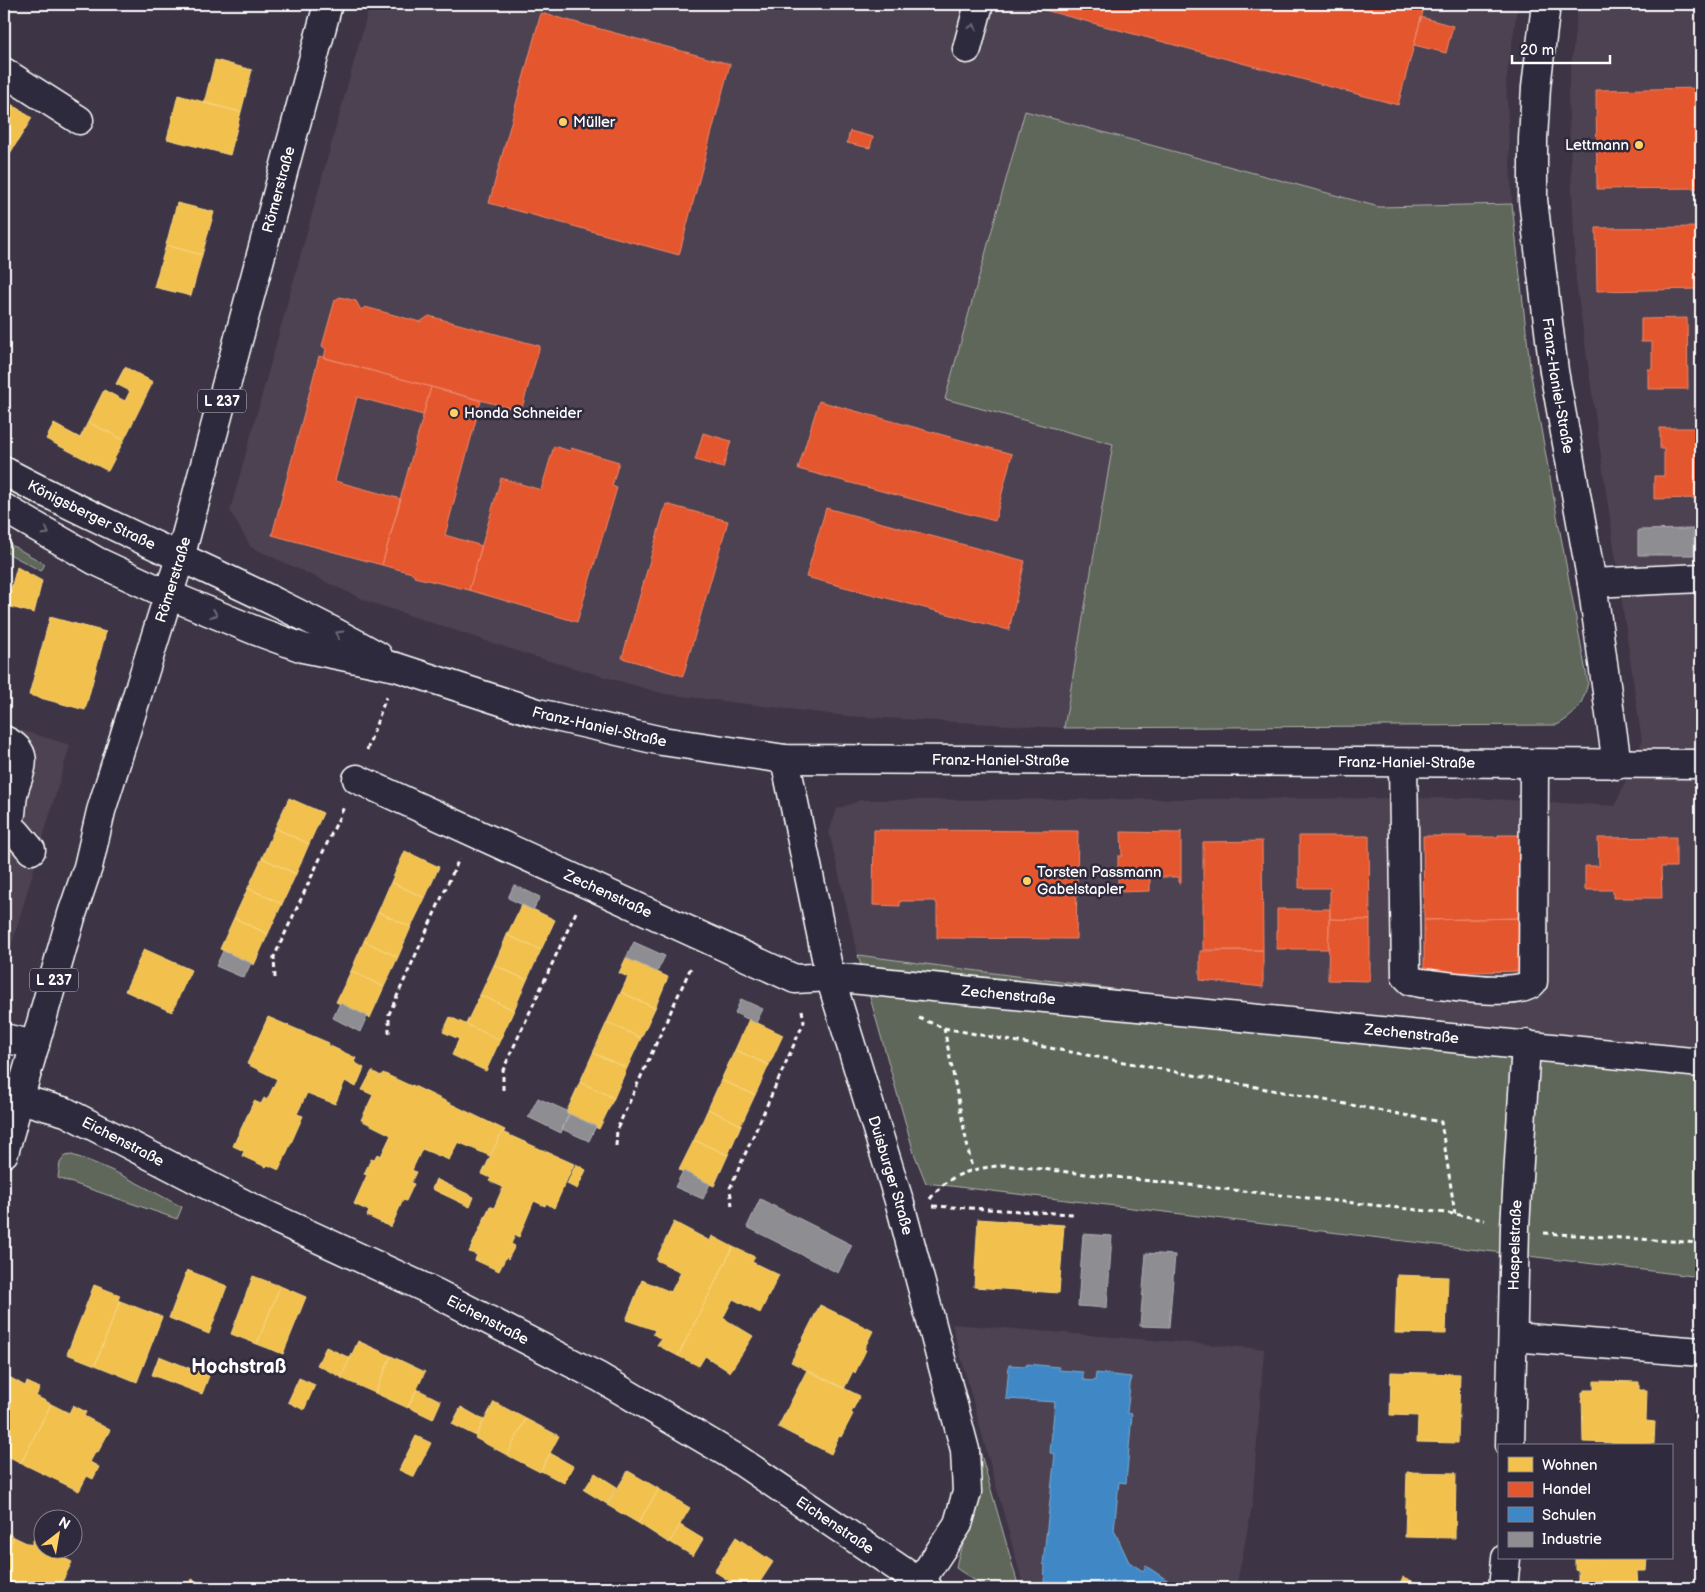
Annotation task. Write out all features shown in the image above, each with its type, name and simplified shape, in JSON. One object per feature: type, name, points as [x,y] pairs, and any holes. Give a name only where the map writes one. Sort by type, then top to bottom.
[{"type":"street","name":"Römerstraße","points":[[4,1153],[88,867],[101,811],[180,558],[328,4]]},
{"type":"street","points":[[967,49],[979,4]]},
{"type":"street","name":"Franz-Haniel-Straße","points":[[1546,4],[1536,87],[1533,200],[1554,371],[1592,583],[1618,765]]},
{"type":"street","points":[[4,72],[79,120]]},
{"type":"street","name":"Königsberger Straße","points":[[4,471],[180,558]]},
{"type":"street","points":[[4,508],[96,561],[169,595]]},
{"type":"street","name":"Franz-Haniel-Straße","points":[[180,558],[328,628],[396,667]]},
{"type":"street","points":[[1592,583],[1701,578]]},
{"type":"street","name":"Franz-Haniel-Straße","points":[[169,595],[303,648],[396,667],[538,714],[662,741],[785,759],[1701,764]]},
{"type":"street","points":[[4,740],[15,745],[22,756],[23,766],[14,793],[8,825]]},
{"type":"street","name":"Duisburger Straße","points":[[785,759],[830,977],[900,1204],[966,1450],[967,1492],[958,1524],[924,1585]]},
{"type":"street","points":[[1403,763],[1406,976],[1411,981],[1421,983],[1511,990],[1528,987],[1533,982],[1534,764]]},
{"type":"street","name":"Zechenstraße","points":[[357,779],[796,980],[830,977],[1155,1010],[1526,1044],[1701,1063]]},
{"type":"street","points":[[4,1038],[35,1045]]},
{"type":"street","name":"Haspelstraße","points":[[1510,1444],[1515,1227],[1526,1044]]},
{"type":"street","name":"Eichenstraße","points":[[20,1099],[66,1112],[252,1208],[436,1293],[599,1377],[736,1458],[924,1585]]},
{"type":"street","points":[[1513,1337],[1701,1352]]},
{"type":"street","points":[[1503,1588],[1506,1560]]},
{"type":"path","points":[[275,978],[274,957],[357,779],[396,667]]},
{"type":"path","points":[[389,1033],[389,1014],[472,832]]},
{"type":"path","points":[[504,1090],[503,1070],[589,884]]},
{"type":"path","points":[[616,1146],[617,1129],[704,937]]},
{"type":"path","points":[[732,1206],[730,1188],[804,1022],[796,980]]},
{"type":"path","points":[[910,1015],[944,1028],[1441,1122],[1455,1214]]},
{"type":"path","points":[[944,1028],[972,1169]]},
{"type":"path","points":[[1073,1214],[925,1206],[935,1192],[951,1178],[972,1169],[1004,1165],[1455,1214],[1538,1233],[1701,1243]]},
{"type":"shaded area","points":[[370,4],[1518,4],[1506,82],[1512,204],[1379,207],[1025,111],[945,399],[1114,444],[1064,728],[846,716],[665,694],[529,655],[367,601],[251,547],[230,511]]},
{"type":"shaded area","points":[[1578,4],[1701,4],[1701,1061],[1526,1044],[858,955],[829,832],[837,809],[861,800],[1474,798],[1615,806],[1642,742],[1576,281],[1568,94]]},
{"type":"shaded area","points":[[4,725],[70,745],[4,971]]},
{"type":"shaded area","points":[[952,1324],[1264,1349],[1252,1506],[1236,1588],[1024,1588]]},
{"type":"green space","points":[[1025,111],[1379,207],[1512,204],[1531,375],[1588,683],[1581,703],[1574,713],[1557,725],[1064,728],[1113,444],[945,399]]},
{"type":"green space","points":[[4,541],[45,564],[41,571],[4,551]]},
{"type":"green space","points":[[858,955],[1526,1044],[1701,1061],[1701,1277],[926,1183],[914,1153]]},
{"type":"green space","points":[[72,1155],[142,1185],[182,1207],[177,1219],[58,1178],[60,1163],[65,1156]]},
{"type":"green space","points":[[980,1451],[1019,1588],[986,1588],[956,1568],[979,1500]]},
{"type":"building: Wohnen","points":[[215,60],[252,70],[241,112],[204,103]]},
{"type":"building: Wohnen","points":[[178,95],[241,112],[230,155],[167,139]]},
{"type":"building: Wohnen","points":[[4,100],[14,106],[4,122]]},
{"type":"building: Wohnen","points":[[14,106],[32,118],[4,163],[4,122]]},
{"type":"building: Wohnen","points":[[177,203],[214,212],[202,255],[166,245]]},
{"type":"building: Wohnen","points":[[166,245],[202,255],[191,296],[154,287]]},
{"type":"building: Wohnen","points":[[125,367],[153,382],[124,440],[88,422],[104,390],[125,401],[130,391],[116,384]]},
{"type":"building: Wohnen","points":[[88,422],[124,440],[108,471],[46,439],[54,424],[80,438]]},
{"type":"building: Wohnen","points":[[17,567],[42,581],[34,613],[6,606]]},
{"type":"building: Wohnen","points":[[50,617],[106,632],[85,710],[29,695]]},
{"type":"building: Wohnen","points":[[289,798],[323,813],[309,844],[275,828]]},
{"type":"building: Wohnen","points":[[275,828],[309,844],[296,874],[262,858]]},
{"type":"building: Wohnen","points":[[405,851],[439,867],[425,898],[391,882]]},
{"type":"building: Wohnen","points":[[262,858],[296,874],[282,904],[248,888]]},
{"type":"building: Wohnen","points":[[391,882],[425,898],[411,927],[378,912]]},
{"type":"building: Wohnen","points":[[248,888],[282,904],[268,934],[234,918]]},
{"type":"building: Wohnen","points":[[522,904],[555,920],[541,950],[507,935]]},
{"type":"building: Wohnen","points":[[378,912],[411,927],[398,957],[364,941]]},
{"type":"building: Wohnen","points":[[234,918],[268,934],[254,965],[220,949]]},
{"type":"building: Wohnen","points":[[507,935],[541,950],[527,980],[494,965]]},
{"type":"building: Wohnen","points":[[364,941],[398,957],[384,987],[351,971]]},
{"type":"building: Wohnen","points":[[144,949],[191,970],[172,1012],[125,991]]},
{"type":"building: Wohnen","points":[[626,958],[668,977],[655,1008],[621,992],[628,977],[619,973]]},
{"type":"building: Wohnen","points":[[494,965],[527,980],[514,1010],[480,995]]},
{"type":"building: Wohnen","points":[[351,971],[384,987],[370,1018],[336,1002]]},
{"type":"building: Wohnen","points":[[621,992],[655,1008],[641,1038],[607,1022]]},
{"type":"building: Wohnen","points":[[480,995],[514,1010],[500,1040],[466,1024]]},
{"type":"building: Wohnen","points":[[268,1017],[329,1043],[328,1045],[356,1058],[354,1062],[364,1068],[356,1087],[345,1081],[335,1104],[307,1093],[297,1114],[303,1116],[279,1170],[268,1165],[266,1167],[242,1156],[244,1151],[233,1146],[254,1101],[261,1104],[264,1098],[267,1100],[277,1079],[247,1064]]},
{"type":"building: Wohnen","points":[[450,1017],[500,1040],[486,1071],[452,1055],[459,1039],[443,1032]]},
{"type":"building: Wohnen","points":[[749,1019],[783,1035],[769,1065],[735,1050]]},
{"type":"building: Wohnen","points":[[607,1022],[641,1038],[627,1068],[593,1053]]},
{"type":"building: Wohnen","points":[[735,1050],[769,1065],[755,1095],[721,1080]]},
{"type":"building: Wohnen","points":[[593,1053],[627,1068],[614,1098],[580,1082]]},
{"type":"building: Wohnen","points":[[372,1071],[381,1076],[383,1073],[412,1085],[505,1130],[502,1132],[490,1156],[458,1142],[449,1160],[422,1149],[412,1170],[416,1172],[411,1183],[414,1184],[406,1201],[403,1200],[391,1227],[367,1216],[369,1211],[354,1204],[367,1175],[364,1174],[371,1159],[374,1160],[377,1154],[381,1156],[391,1135],[361,1120],[373,1095],[362,1090]]},
{"type":"building: Wohnen","points":[[721,1080],[755,1095],[741,1125],[708,1109]]},
{"type":"building: Wohnen","points":[[580,1082],[614,1098],[599,1129],[566,1113]]},
{"type":"building: Wohnen","points":[[708,1109],[741,1125],[728,1155],[694,1140]]},
{"type":"building: Wohnen","points":[[502,1132],[574,1164],[554,1208],[546,1203],[545,1206],[534,1201],[519,1237],[515,1235],[511,1244],[515,1246],[508,1259],[506,1257],[499,1271],[475,1260],[477,1255],[469,1252],[490,1206],[494,1208],[503,1187],[489,1181],[491,1178],[482,1174]]},
{"type":"building: Wohnen","points":[[694,1140],[728,1155],[714,1186],[679,1170]]},
{"type":"building: Wohnen","points":[[576,1164],[586,1170],[577,1189],[567,1184]]},
{"type":"building: Wohnen","points":[[436,1179],[474,1197],[470,1207],[432,1189]]},
{"type":"building: Wohnen","points":[[978,1219],[1064,1225],[1059,1293],[974,1287]]},
{"type":"building: Wohnen","points":[[674,1222],[710,1241],[712,1236],[733,1247],[678,1356],[657,1345],[661,1339],[653,1334],[655,1330],[626,1320],[642,1280],[671,1292],[681,1272],[656,1260]]},
{"type":"building: Wohnen","points":[[733,1247],[755,1257],[752,1262],[779,1275],[760,1313],[733,1299],[723,1318],[753,1336],[730,1372],[705,1356],[699,1366],[678,1356]]},
{"type":"building: Wohnen","points":[[187,1270],[227,1286],[209,1334],[169,1318]]},
{"type":"building: Wohnen","points":[[1397,1275],[1448,1277],[1446,1334],[1395,1333]]},
{"type":"building: Wohnen","points":[[253,1276],[280,1286],[257,1344],[231,1334]]},
{"type":"building: Wohnen","points":[[94,1285],[120,1295],[118,1300],[120,1301],[95,1365],[67,1354]]},
{"type":"building: Wohnen","points":[[280,1286],[306,1297],[283,1354],[257,1344]]},
{"type":"building: Wohnen","points":[[120,1301],[162,1317],[137,1382],[95,1365]]},
{"type":"building: Wohnen","points":[[820,1305],[873,1331],[855,1373],[853,1371],[844,1389],[791,1362]]},
{"type":"building: Wohnen","points":[[358,1341],[391,1356],[375,1393],[341,1378]]},
{"type":"building: Wohnen","points":[[326,1347],[350,1358],[341,1377],[317,1365]]},
{"type":"building: Wohnen","points":[[159,1356],[209,1376],[202,1394],[152,1375]]},
{"type":"building: Wohnen","points":[[391,1356],[425,1372],[408,1408],[375,1393]]},
{"type":"building: Wohnen","points":[[807,1370],[860,1396],[851,1413],[853,1414],[841,1437],[839,1436],[831,1454],[778,1427]]},
{"type":"building: Wohnen","points":[[1391,1372],[1460,1374],[1458,1443],[1417,1442],[1418,1416],[1390,1415]]},
{"type":"building: Wohnen","points":[[4,1374],[25,1386],[27,1382],[40,1388],[36,1396],[51,1404],[21,1463],[4,1454]]},
{"type":"building: Wohnen","points":[[299,1378],[315,1385],[304,1410],[288,1402]]},
{"type":"building: Wohnen","points":[[1594,1381],[1639,1382],[1639,1390],[1647,1390],[1646,1421],[1655,1422],[1654,1444],[1583,1442],[1582,1392],[1584,1390],[1594,1390]]},
{"type":"building: Wohnen","points":[[417,1389],[441,1401],[433,1419],[408,1407]]},
{"type":"building: Wohnen","points":[[494,1402],[526,1419],[507,1455],[475,1438]]},
{"type":"building: Wohnen","points":[[51,1404],[69,1413],[73,1405],[86,1412],[84,1416],[110,1430],[90,1462],[99,1467],[93,1479],[87,1476],[79,1491],[21,1463]]},
{"type":"building: Wohnen","points":[[461,1407],[484,1420],[476,1436],[452,1424]]},
{"type":"building: Wohnen","points":[[526,1419],[559,1436],[540,1472],[507,1455]]},
{"type":"building: Wohnen","points":[[416,1436],[431,1443],[414,1477],[399,1470]]},
{"type":"building: Wohnen","points":[[550,1453],[573,1466],[564,1483],[541,1471]]},
{"type":"building: Wohnen","points":[[628,1471],[659,1489],[638,1523],[607,1505]]},
{"type":"building: Wohnen","points":[[1407,1472],[1456,1473],[1455,1538],[1405,1537]]},
{"type":"building: Wohnen","points":[[595,1473],[617,1487],[607,1504],[584,1490]]},
{"type":"building: Wohnen","points":[[659,1489],[690,1508],[669,1543],[638,1523]]},
{"type":"building: Wohnen","points":[[680,1525],[703,1539],[693,1556],[670,1542]]},
{"type":"building: Wohnen","points":[[4,1531],[14,1537],[4,1557]]},
{"type":"building: Wohnen","points":[[14,1537],[31,1545],[32,1543],[32,1560],[68,1560],[72,1562],[61,1584],[58,1583],[56,1588],[4,1588],[4,1557]]},
{"type":"building: Wohnen","points":[[736,1537],[773,1562],[756,1588],[740,1588],[714,1571]]},
{"type":"building: Wohnen","points":[[1575,1560],[1647,1560],[1646,1571],[1637,1571],[1638,1588],[1578,1588],[1578,1570],[1575,1569]]},
{"type":"building: Wohnen","points":[[1403,1577],[1428,1588],[1398,1588]]},
{"type":"building: Wohnen","points":[[192,1579],[210,1588],[187,1588]]},
{"type":"building: Handel","points":[[1022,4],[1425,4],[1398,105]]},
{"type":"building: Handel","points":[[541,13],[730,64],[679,255],[489,203]]},
{"type":"building: Handel","points":[[1421,17],[1453,26],[1446,53],[1414,45]]},
{"type":"building: Handel","points":[[1701,88],[1701,188],[1597,189],[1596,90]]},
{"type":"building: Handel","points":[[850,131],[873,137],[870,148],[847,143]]},
{"type":"building: Handel","points":[[1701,227],[1701,289],[1597,291],[1596,228]]},
{"type":"building: Handel","points":[[340,297],[356,301],[361,310],[365,307],[420,322],[429,316],[540,346],[521,411],[324,358],[326,349],[322,346],[335,300]]},
{"type":"building: Handel","points":[[1687,318],[1688,389],[1648,389],[1648,369],[1652,369],[1652,342],[1641,342],[1641,319]]},
{"type":"building: Handel","points":[[319,356],[431,387],[423,415],[357,397],[335,481],[401,499],[382,565],[272,535]]},
{"type":"building: Handel","points":[[431,387],[481,401],[445,535],[482,546],[469,590],[414,577],[415,575],[412,573],[382,565]]},
{"type":"building: Handel","points":[[819,401],[1012,454],[995,521],[798,469]]},
{"type":"building: Handel","points":[[1660,428],[1699,428],[1700,498],[1654,499],[1654,476],[1664,476],[1664,449],[1660,449]]},
{"type":"building: Handel","points":[[703,433],[731,441],[723,468],[695,460]]},
{"type":"building: Handel","points":[[554,446],[570,451],[571,448],[619,462],[612,486],[617,488],[577,622],[469,590],[501,478],[541,490]]},
{"type":"building: Handel","points":[[666,504],[728,521],[683,676],[622,658]]},
{"type":"building: Handel","points":[[826,508],[1025,561],[1009,630],[806,577]]},
{"type":"building: Handel","points":[[874,830],[1078,831],[1076,939],[937,938],[937,904],[935,901],[900,901],[900,906],[873,905]]},
{"type":"building: Handel","points":[[1181,831],[1181,883],[1179,884],[1179,877],[1150,877],[1150,891],[1118,892],[1118,856],[1122,856],[1121,832],[1179,833]]},
{"type":"building: Handel","points":[[1498,835],[1520,835],[1521,918],[1424,920],[1423,836],[1498,837]]},
{"type":"building: Handel","points":[[1299,836],[1369,836],[1370,920],[1330,919],[1330,888],[1299,888]]},
{"type":"building: Handel","points":[[4,837],[14,840],[4,876]]},
{"type":"building: Handel","points":[[1676,837],[1676,867],[1661,867],[1662,898],[1613,898],[1613,890],[1585,890],[1585,866],[1599,866],[1598,838]]},
{"type":"building: Handel","points":[[1262,841],[1263,950],[1203,950],[1203,842]]},
{"type":"building: Handel","points":[[1277,909],[1330,909],[1328,949],[1277,949]]},
{"type":"building: Handel","points":[[1521,918],[1522,971],[1424,973],[1424,920]]},
{"type":"building: Handel","points":[[1329,919],[1370,920],[1370,981],[1328,980]]},
{"type":"building: Handel","points":[[1263,950],[1263,987],[1200,980],[1200,951]]},
{"type":"building: Schulen","points":[[1027,1364],[1059,1367],[1059,1370],[1083,1372],[1083,1380],[1095,1381],[1096,1373],[1131,1377],[1127,1413],[1132,1414],[1126,1483],[1119,1482],[1114,1530],[1129,1562],[1143,1571],[1146,1566],[1179,1588],[1051,1588],[1044,1583],[1045,1565],[1043,1564],[1055,1454],[1050,1453],[1055,1402],[1006,1399],[1009,1365],[1027,1366]]},
{"type":"building: Industrie","points":[[1693,529],[1694,555],[1638,555],[1638,530]]},
{"type":"building: Industrie","points":[[514,885],[540,897],[533,910],[508,898]]},
{"type":"building: Industrie","points":[[634,942],[665,956],[657,972],[626,958]]},
{"type":"building: Industrie","points":[[223,951],[251,963],[244,978],[216,966]]},
{"type":"building: Industrie","points":[[741,999],[763,1009],[756,1023],[735,1013]]},
{"type":"building: Industrie","points":[[340,1003],[367,1016],[360,1032],[333,1018]]},
{"type":"building: Industrie","points":[[538,1098],[567,1111],[566,1113],[569,1114],[561,1133],[528,1117]]},
{"type":"building: Industrie","points":[[569,1114],[596,1126],[589,1141],[562,1129]]},
{"type":"building: Industrie","points":[[683,1171],[710,1184],[703,1199],[675,1187]]},
{"type":"building: Industrie","points":[[760,1199],[852,1245],[838,1273],[747,1227]]},
{"type":"building: Industrie","points":[[1083,1234],[1112,1236],[1107,1308],[1078,1306]]},
{"type":"building: Industrie","points":[[1146,1253],[1175,1255],[1169,1327],[1140,1326]]},
{"type":"place","name":"Müller","points":[[563,122]]},
{"type":"place","name":"Lettmann","points":[[1639,145]]},
{"type":"place","name":"Honda Schneider","points":[[454,413]]},
{"type":"place","name":"Torsten Passmann Gabelstapler","points":[[1027,881]]},
{"type":"district","name":"Hochstraß","points":[[239,1366]]}]
